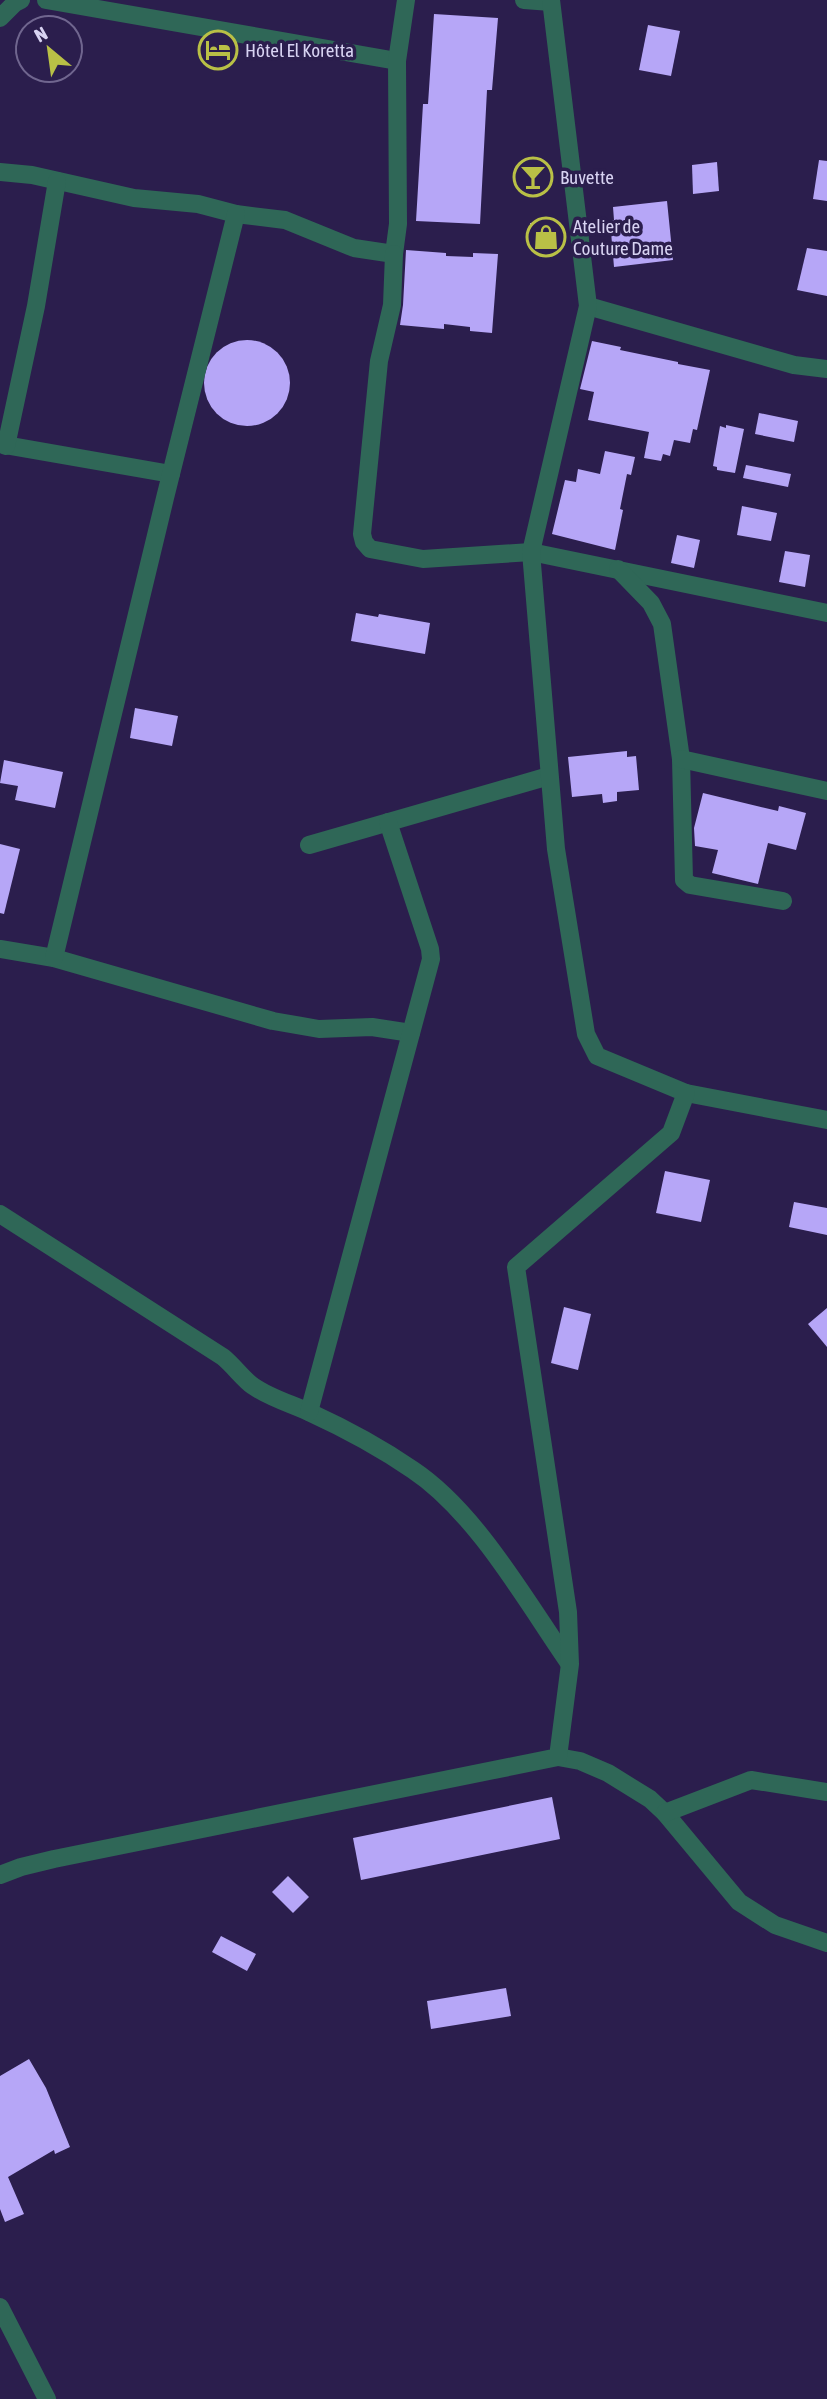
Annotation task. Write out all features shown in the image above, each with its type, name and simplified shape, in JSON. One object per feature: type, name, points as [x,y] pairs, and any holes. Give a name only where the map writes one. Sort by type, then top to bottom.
[{"type":"street","points":[[0,18],[21,0]]},
{"type":"street","points":[[46,0],[397,61]]},
{"type":"street","points":[[406,0],[397,61],[398,224],[392,305],[379,361],[362,534],[364,542],[370,549],[424,559],[531,552],[827,612]]},
{"type":"street","points":[[524,0],[551,1],[588,306],[531,552],[556,849],[586,1034],[597,1056],[686,1093],[827,1120]]},
{"type":"street","points":[[0,172],[32,175],[134,198],[198,204],[236,214],[285,220],[354,248],[394,254]]},
{"type":"street","points":[[57,181],[36,306],[3,445],[171,474]]},
{"type":"street","points":[[54,958],[236,214]]},
{"type":"street","points":[[588,306],[794,365],[827,369]]},
{"type":"street","points":[[617,568],[651,603],[662,624],[681,758],[684,880],[690,885],[783,901]]},
{"type":"street","points":[[681,758],[827,791]]},
{"type":"street","points":[[309,845],[549,776]]},
{"type":"street","points":[[309,1412],[431,958],[388,822]]},
{"type":"street","points":[[0,949],[54,958],[272,1021],[320,1029],[372,1027],[411,1033]]},
{"type":"street","points":[[558,1757],[570,1664],[568,1612],[516,1268],[671,1133],[686,1093]]},
{"type":"street","points":[[0,1214],[223,1357],[257,1389],[361,1438],[415,1471],[458,1508],[485,1541],[570,1664]]},
{"type":"street","points":[[0,1875],[54,1859],[558,1757],[580,1761],[608,1773],[650,1799],[665,1812],[739,1902],[775,1925],[827,1943]]},
{"type":"street","points":[[665,1812],[751,1780],[827,1791]]},
{"type":"street","points":[[0,2307],[47,2399]]},
{"type":"building","points":[[434,14],[498,18],[492,90],[487,90],[480,224],[416,221],[423,104],[428,104]]},
{"type":"building","points":[[648,25],[680,31],[671,76],[639,70]]},
{"type":"building","points":[[819,160],[827,161],[827,201],[813,199]]},
{"type":"building","points":[[717,162],[719,191],[693,194],[692,165]]},
{"type":"building","points":[[667,201],[673,260],[614,267],[610,220],[614,220],[613,207]]},
{"type":"building","points":[[530,223],[550,224],[549,240],[530,239]]},
{"type":"building","points":[[807,248],[827,251],[827,296],[797,290]]},
{"type":"building","points":[[406,250],[446,253],[446,256],[498,254],[492,333],[444,324],[444,329],[400,325]]},
{"type":"building","points":[[247,340],[271,347],[283,359],[290,383],[283,407],[271,419],[247,426],[223,419],[211,407],[204,383],[211,359],[223,347]]},
{"type":"building","points":[[592,341],[710,370],[697,430],[693,429],[690,443],[674,440],[670,456],[663,454],[661,461],[644,458],[649,432],[588,420],[594,392],[580,389]]},
{"type":"building","points":[[759,413],[798,421],[794,442],[755,434]]},
{"type":"building","points":[[726,425],[744,429],[735,473],[717,470],[717,467],[713,466],[720,426],[726,428]]},
{"type":"building","points":[[605,451],[635,457],[631,475],[627,474],[615,550],[552,534],[565,480],[576,482],[578,469],[600,474]]},
{"type":"building","points":[[746,465],[791,474],[788,487],[743,478]]},
{"type":"building","points":[[742,506],[777,513],[771,541],[737,535]]},
{"type":"building","points":[[677,535],[700,540],[694,568],[671,563]]},
{"type":"building","points":[[785,551],[810,555],[805,587],[779,582]]},
{"type":"building","points":[[356,613],[430,623],[425,654],[351,641]]},
{"type":"building","points":[[135,708],[178,716],[172,746],[130,738]]},
{"type":"building","points":[[627,751],[627,757],[636,756],[639,790],[617,792],[617,801],[603,803],[602,794],[572,797],[568,757]]},
{"type":"building","points":[[4,760],[63,772],[55,808],[15,800],[18,786],[0,783]]},
{"type":"building","points":[[703,793],[778,811],[779,806],[806,813],[796,850],[768,843],[758,884],[712,873],[718,850],[695,846],[694,828]]},
{"type":"building","points":[[0,844],[20,849],[4,914],[0,913]]},
{"type":"building","points":[[665,1171],[710,1180],[701,1222],[656,1213]]},
{"type":"building","points":[[794,1202],[827,1208],[827,1235],[789,1227]]},
{"type":"building","points":[[564,1307],[591,1314],[578,1370],[551,1363]]},
{"type":"building","points":[[827,1308],[827,1347],[808,1324]]},
{"type":"building","points":[[552,1797],[560,1839],[361,1880],[353,1838]]},
{"type":"building","points":[[288,1876],[309,1897],[293,1913],[272,1892]]},
{"type":"building","points":[[221,1936],[256,1954],[247,1971],[212,1952]]},
{"type":"building","points":[[506,1988],[511,2016],[431,2029],[427,2001]]},
{"type":"building","points":[[29,2059],[46,2088],[70,2147],[55,2154],[54,2150],[8,2177],[24,2214],[5,2222],[0,2209],[0,2076]]},
{"type":"place","name":"Hôtel El Koretta","points":[[218,50]]},
{"type":"place","name":"Buvette","points":[[533,177]]},
{"type":"place","name":"Atelier de Couture Dame","points":[[546,237]]}]
